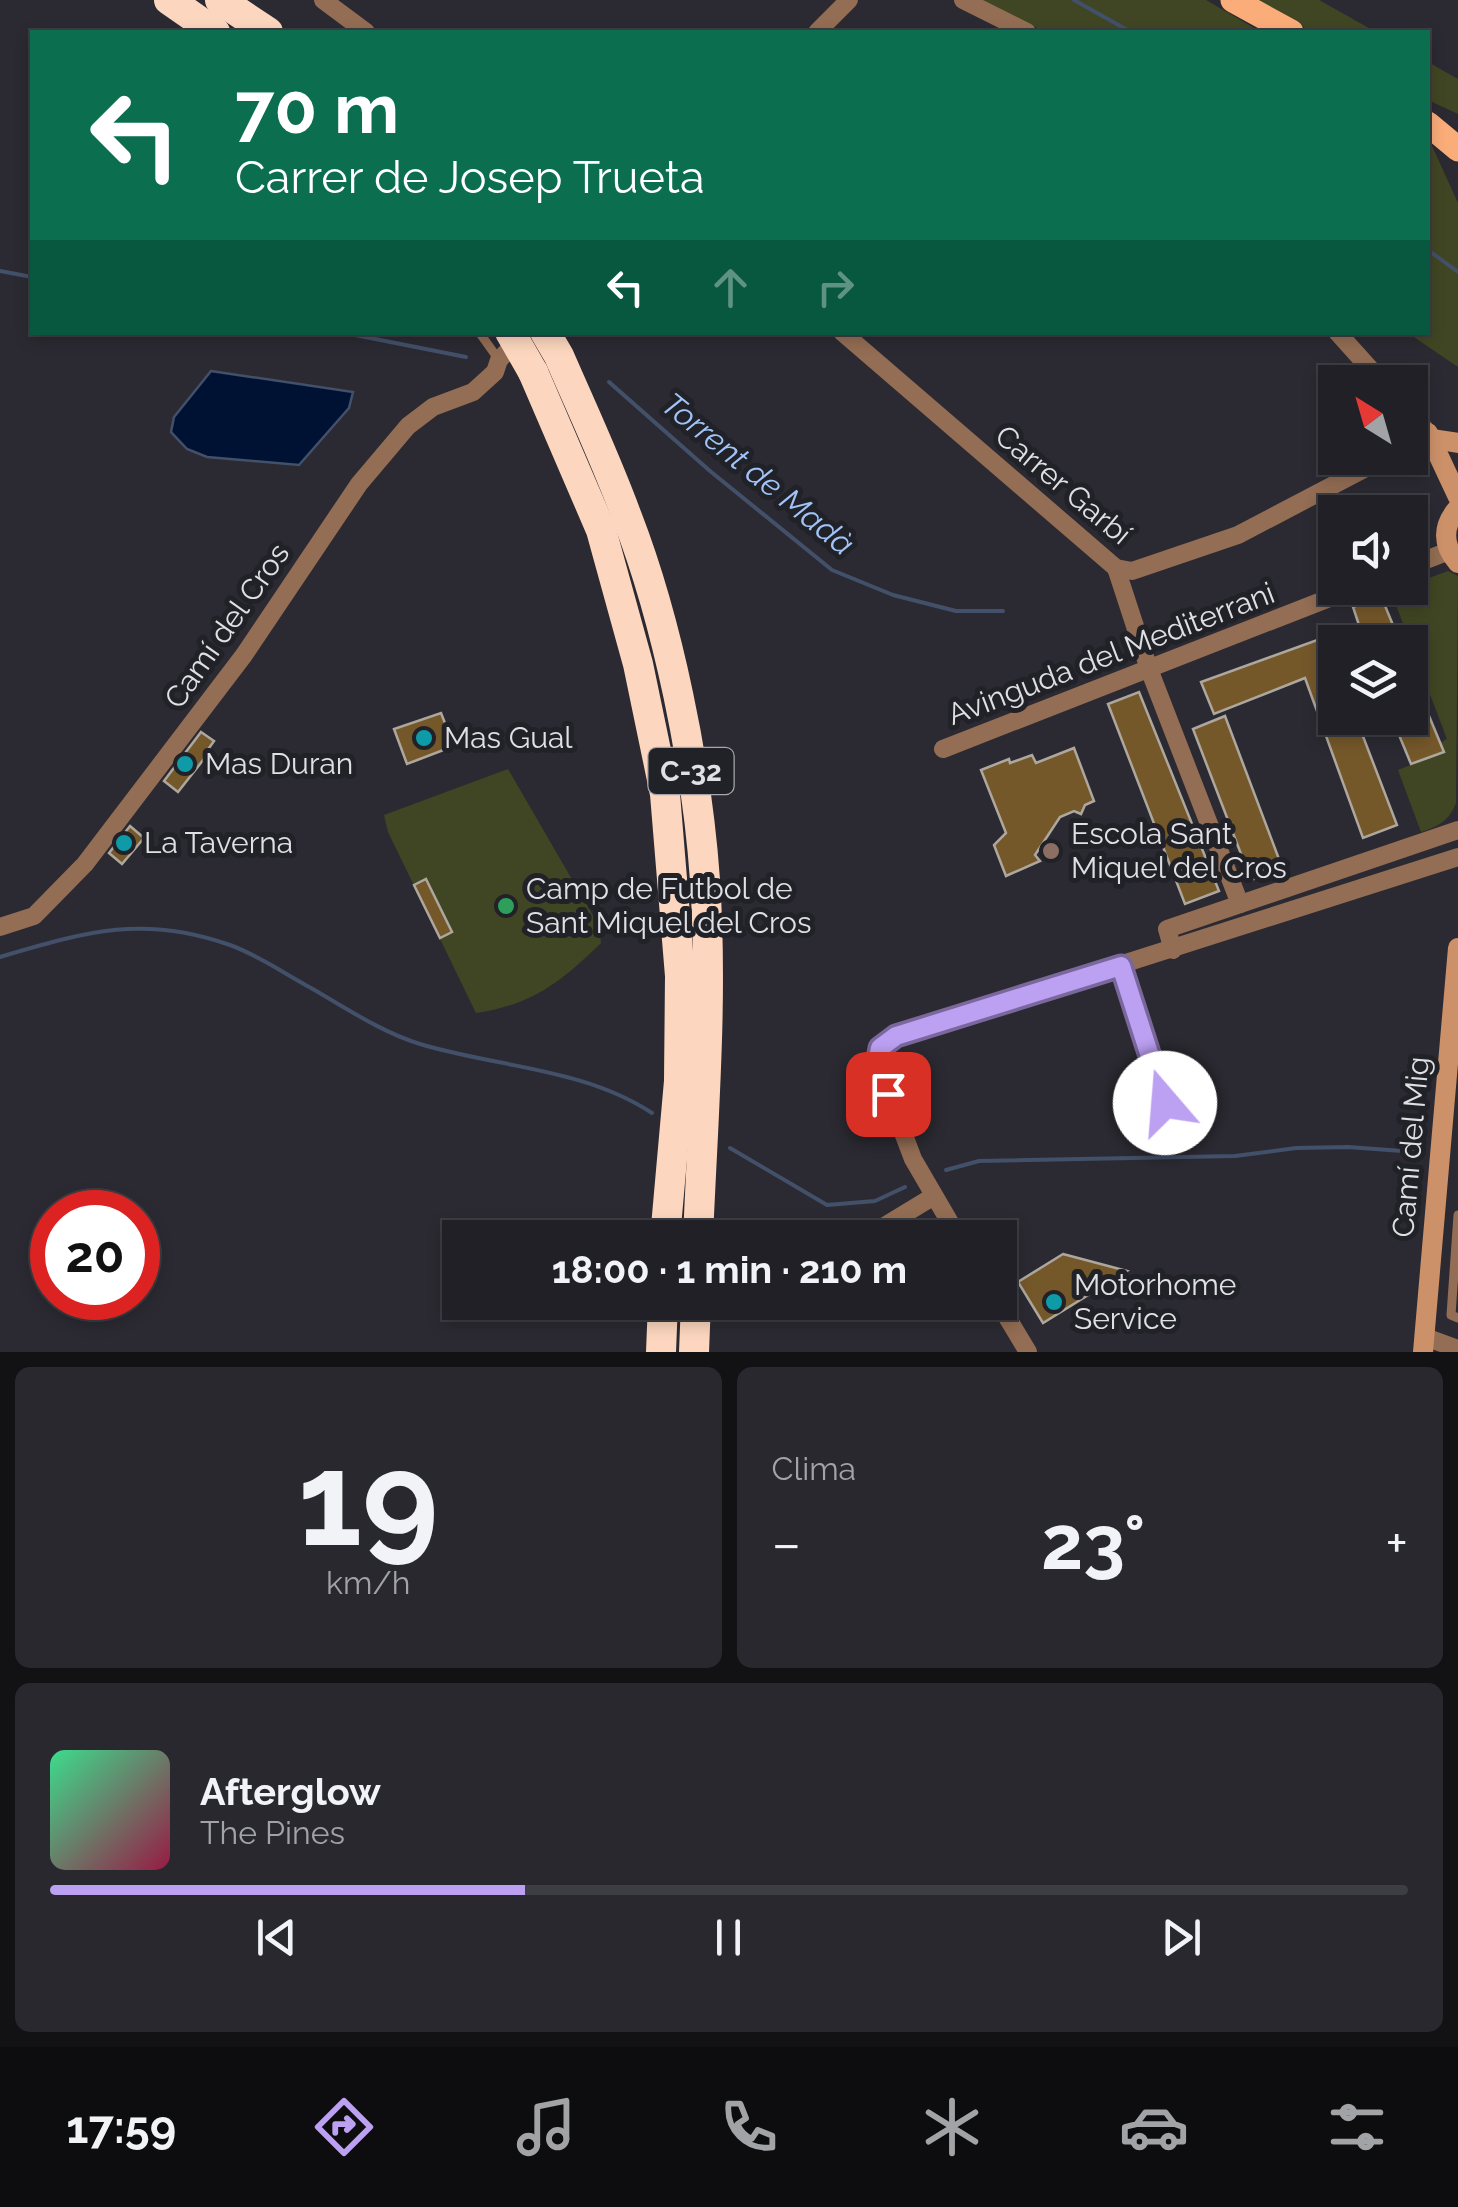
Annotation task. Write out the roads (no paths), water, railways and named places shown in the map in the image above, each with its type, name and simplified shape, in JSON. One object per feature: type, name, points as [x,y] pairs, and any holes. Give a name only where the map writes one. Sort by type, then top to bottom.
[{"type":"highway","points":[[169,0],[212,30]]},
{"type":"highway","points":[[220,0],[265,30]]},
{"type":"highway","name":"C-32","points":[[504,346],[546,353]]},
{"type":"highway","name":"C-32","points":[[546,353],[628,519],[668,651],[694,786],[705,880],[708,974],[699,1220]]},
{"type":"highway","name":"C-32","points":[[546,353],[638,664],[665,794],[680,976],[679,1080],[666,1220]]},
{"type":"highway","points":[[660,1352],[662,1320]]},
{"type":"highway","points":[[694,1352],[695,1320]]},
{"type":"main road","points":[[1221,0],[1273,30]]},
{"type":"main road","points":[[1233,0],[1287,30]]},
{"type":"main road","points":[[1430,113],[1458,125]]},
{"type":"main road","points":[[1430,126],[1458,148]]},
{"type":"street","points":[[323,0],[363,30]]},
{"type":"street","points":[[820,30],[850,0]]},
{"type":"street","points":[[963,0],[1023,30]]},
{"type":"street","name":"Carrer Garbí","points":[[845,335],[1116,568],[1149,568],[1238,536],[1353,475]]},
{"type":"street","points":[[1340,335],[1367,365]]},
{"type":"street","name":"Camí del Cros","points":[[0,927],[34,916],[85,864],[244,655],[358,484],[408,426],[433,407],[473,392],[495,372],[504,346]]},
{"type":"street","points":[[1428,439],[1458,443]]},
{"type":"street","points":[[1428,445],[1458,496]]},
{"type":"street","points":[[1428,562],[1453,557],[1446,528],[1458,508]]},
{"type":"street","points":[[1116,568],[1240,904]]},
{"type":"street","name":"Avinguda del Mediterrani","points":[[944,750],[1318,602]]},
{"type":"street","points":[[1173,950],[1167,929],[1458,830]]},
{"type":"street","points":[[948,1220],[913,1159],[877,1064],[880,1048],[896,1036],[1458,858]]},
{"type":"street","name":"Camí del Mig","points":[[1424,1345],[1449,1163],[1458,948]]},
{"type":"street","points":[[895,1220],[934,1196]]},
{"type":"street","points":[[1009,1320],[1028,1352]]},
{"type":"street","points":[[1424,1345],[1458,1348]]},
{"type":"lane","points":[[1121,966],[1176,1137]]},
{"type":"lane","points":[[1458,1216],[1451,1315],[1458,1318]]},
{"type":"water","points":[[211,371],[353,392],[349,408],[299,465],[207,457],[187,449],[171,432],[174,417]]},
{"type":"waterway","points":[[1074,0],[1127,30]]},
{"type":"waterway","points":[[1430,251],[1458,272]]},
{"type":"waterway","name":"Torrent de Madà","points":[[0,271],[30,277]]},
{"type":"waterway","name":"Torrent de Madà","points":[[355,335],[466,357]]},
{"type":"waterway","name":"Torrent de Madà","points":[[609,382],[832,570],[893,595],[956,611],[1003,611]]},
{"type":"waterway","points":[[0,957],[114,930],[169,930],[199,936],[251,954],[406,1039],[569,1077],[626,1098],[652,1113]]},
{"type":"waterway","points":[[730,1148],[827,1205],[875,1201],[905,1187]]},
{"type":"waterway","points":[[946,1170],[979,1161],[1235,1156],[1296,1148],[1416,1152]]},
{"type":"place","name":"Mas Gual","points":[[424,738]]},
{"type":"place","name":"Mas Duran","points":[[185,764]]},
{"type":"place","name":"La Taverna","points":[[124,843]]},
{"type":"place","name":"Escola Sant Miquel del Cros","points":[[1051,851]]},
{"type":"place","name":"Camp de Futbol de Sant Miquel del Cros","points":[[506,906]]},
{"type":"place","name":"Motorhome Service","points":[[1054,1302]]}]
